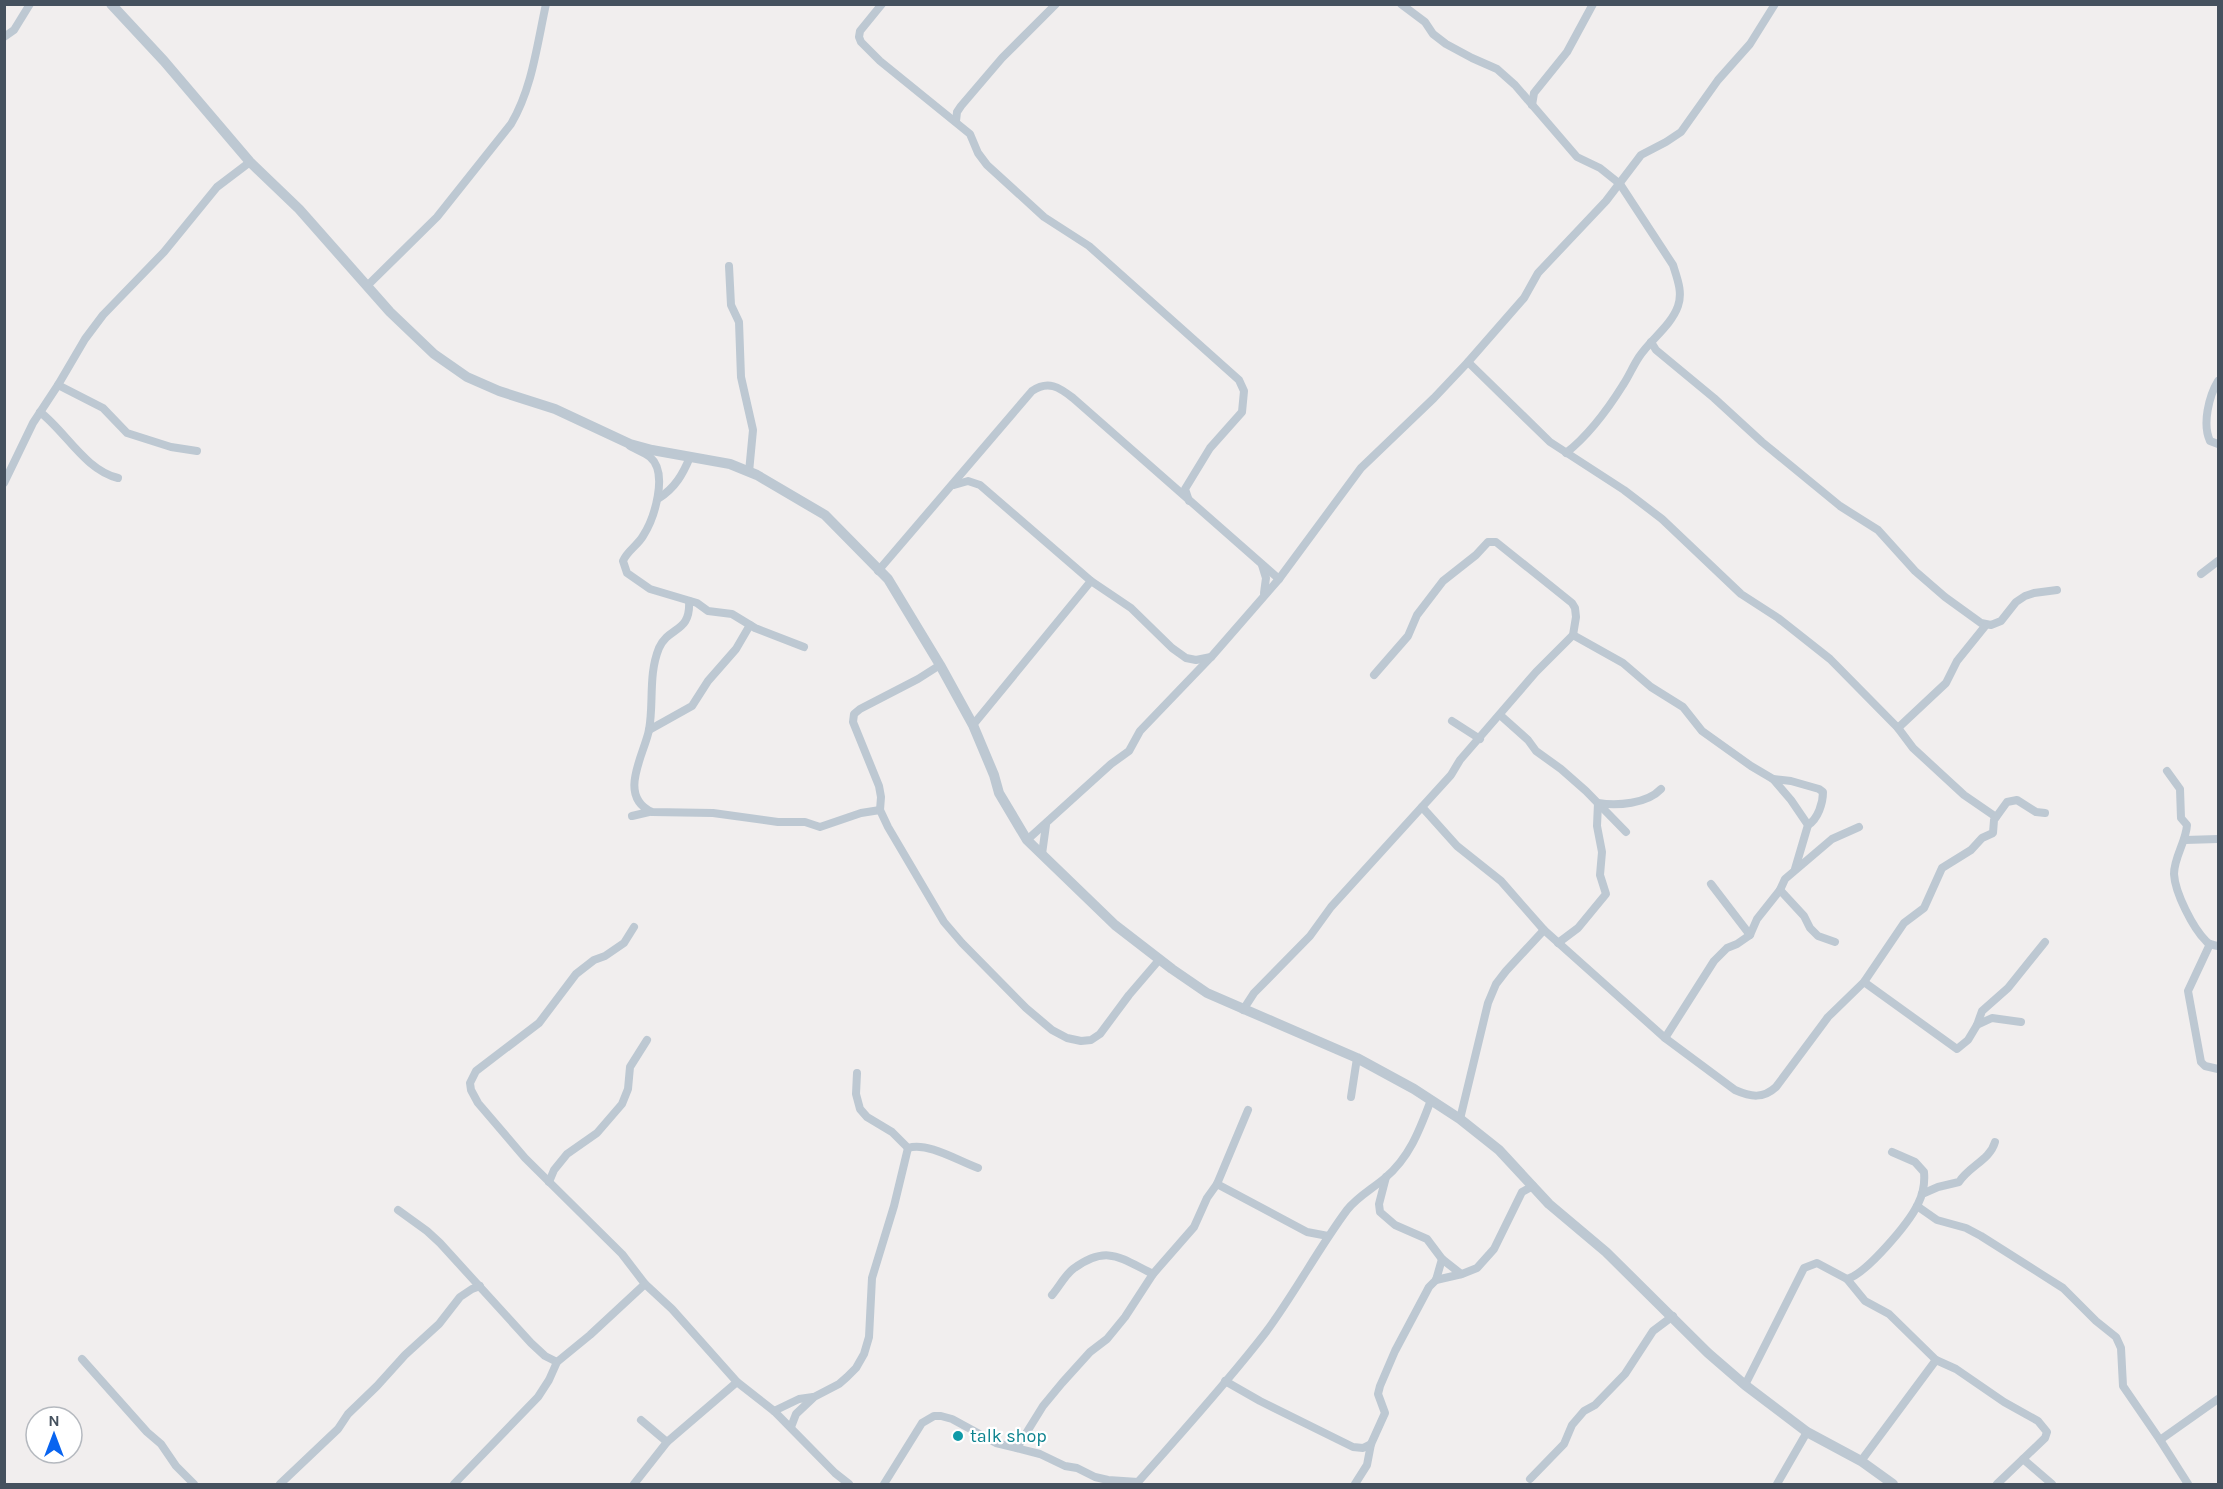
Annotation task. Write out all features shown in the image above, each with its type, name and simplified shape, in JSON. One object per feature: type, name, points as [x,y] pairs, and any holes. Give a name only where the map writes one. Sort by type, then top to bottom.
[{"type":"street","points":[[4,37],[14,30],[30,4]]},
{"type":"street","points":[[111,4],[164,61],[250,162],[299,209],[412,335],[466,377],[498,391],[555,409],[651,457],[658,478],[659,498],[644,535],[625,556],[624,567],[633,579],[650,589],[697,603],[708,611],[732,614],[750,625],[804,647]]},
{"type":"street","points":[[367,286],[436,217],[511,124],[526,90],[546,4]]},
{"type":"street","points":[[882,4],[860,31],[861,42],[880,61],[970,134],[978,153],[987,165],[1044,217],[1089,246],[1239,380],[1244,391],[1242,412],[1210,448],[1195,470],[1185,489],[1189,501]]},
{"type":"street","points":[[956,121],[958,109],[1002,58],[1056,4]]},
{"type":"street","points":[[1401,4],[1425,22],[1433,34],[1446,44],[1497,69],[1577,157],[1600,168],[1620,184],[1673,265],[1680,298],[1671,319],[1639,356],[1623,386],[1580,442],[1566,453]]},
{"type":"street","points":[[1532,105],[1534,93],[1567,52],[1593,4]]},
{"type":"street","points":[[1027,840],[1110,764],[1129,751],[1140,731],[1212,656],[1279,579],[1361,468],[1468,362],[1524,298],[1538,273],[1606,201],[1641,155],[1681,132],[1718,80],[1750,44],[1776,4]]},
{"type":"street","points":[[4,483],[33,423],[58,386],[68,365],[103,315],[164,252],[217,187],[250,162]]},
{"type":"street","points":[[729,266],[731,305],[739,322],[741,377],[753,430],[749,472]]},
{"type":"street","points":[[1651,342],[1656,350],[1762,442],[1840,506],[1878,531],[1915,571],[1944,597],[1986,625]]},
{"type":"street","points":[[1468,362],[1536,429],[1566,453],[1623,490],[1662,519],[1741,594],[1778,618],[1830,659],[1898,728],[1913,748],[1964,795],[1996,817]]},
{"type":"street","points":[[2218,381],[2210,398],[2206,426],[2210,441],[2218,444]]},
{"type":"street","points":[[58,386],[103,408],[127,433],[171,447],[197,451]]},
{"type":"street","points":[[878,571],[1032,391],[1040,386],[1055,386],[1073,398],[1279,579]]},
{"type":"street","points":[[40,412],[101,472],[118,478]]},
{"type":"street","points":[[616,438],[652,450],[730,464],[749,472],[825,515],[888,579],[973,725],[999,793],[1027,840],[1115,925],[1159,960],[1207,993],[1358,1058],[1460,1119],[1499,1150],[1549,1203],[1606,1252],[1708,1353],[1744,1385],[1807,1432],[1861,1461],[1893,1485]]},
{"type":"street","points":[[659,498],[673,487],[683,474],[690,457]]},
{"type":"street","points":[[971,461],[971,472],[976,482],[1090,580],[1131,608],[1172,648],[1186,658],[1196,660],[1212,656]]},
{"type":"street","points":[[951,486],[963,481],[976,482]]},
{"type":"street","points":[[1243,1010],[1254,993],[1310,936],[1331,908],[1422,807],[1536,672],[1573,635],[1575,608],[1572,603],[1496,542],[1488,542],[1476,555],[1443,581],[1417,615],[1408,636],[1374,675]]},
{"type":"street","points":[[2201,574],[2218,561]]},
{"type":"street","points":[[1262,564],[1266,578],[1263,596]]},
{"type":"street","points":[[973,725],[1090,580]]},
{"type":"street","points":[[1898,728],[1946,682],[1957,661],[1986,625],[2001,621],[2016,602],[2025,596],[2034,592],[2057,590]]},
{"type":"street","points":[[652,812],[638,802],[635,771],[649,730],[651,682],[658,652],[666,639],[687,621],[690,614],[689,601]]},
{"type":"street","points":[[649,730],[692,706],[708,681],[736,649],[750,625]]},
{"type":"street","points":[[1573,635],[1623,663],[1651,687],[1683,707],[1702,731],[1773,779],[1808,825]]},
{"type":"street","points":[[940,665],[860,709],[854,714],[853,722],[879,786],[880,810],[944,922],[980,963],[1026,1008],[1060,1034],[1080,1041],[1091,1040],[1100,1034],[1159,960]]},
{"type":"street","points":[[1500,715],[1528,740],[1536,752],[1566,773],[1626,832]]},
{"type":"street","points":[[1452,722],[1480,739]]},
{"type":"street","points":[[2166,771],[2177,784],[2182,795],[2181,818],[2187,825],[2185,840],[2175,865],[2176,884],[2186,910],[2206,941],[2214,945],[2189,985],[2187,997],[2201,1062],[2205,1066],[2218,1069]]},
{"type":"street","points":[[1773,779],[1791,781],[1823,792],[1817,814],[1808,825],[1795,869]]},
{"type":"street","points":[[1598,803],[1608,805],[1651,798],[1661,789]]},
{"type":"street","points":[[1422,807],[1457,846],[1501,881],[1558,943],[1665,1038],[1735,1090],[1746,1095],[1767,1095],[1776,1087],[1828,1017],[1864,982],[1904,923],[1924,908],[1942,868],[1971,850],[1982,837],[1993,833],[1996,817],[2007,802],[2017,800],[2036,812],[2045,813]]},
{"type":"street","points":[[1558,943],[1578,928],[1606,894],[1600,875],[1602,852],[1597,826],[1598,803]]},
{"type":"street","points":[[632,816],[642,812],[713,813],[778,822],[805,822],[820,827],[861,813],[880,810]]},
{"type":"street","points":[[1042,854],[1046,825]]},
{"type":"street","points":[[1665,1038],[1714,961],[1727,948],[1750,935],[1757,919],[1780,890],[1785,879],[1832,839],[1859,826]]},
{"type":"street","points":[[2185,840],[2218,839]]},
{"type":"street","points":[[1711,884],[1750,935]]},
{"type":"street","points":[[1780,890],[1804,916],[1810,928],[1818,936],[1835,942]]},
{"type":"street","points":[[634,927],[624,943],[605,956],[594,960],[576,974],[539,1023],[480,1066],[470,1083],[471,1090],[478,1103],[525,1158],[622,1254],[645,1284],[672,1309],[737,1382],[774,1411],[849,1485]]},
{"type":"street","points":[[1460,1119],[1488,1003],[1496,984],[1544,930]]},
{"type":"street","points":[[1864,982],[1957,1049],[1968,1040],[1982,1011],[2008,988],[2044,942]]},
{"type":"street","points":[[1977,1024],[1992,1018],[2021,1022]]},
{"type":"street","points":[[549,1182],[554,1170],[567,1154],[597,1133],[622,1104],[628,1089],[630,1066],[646,1040]]},
{"type":"street","points":[[1351,1097],[1358,1058]]},
{"type":"street","points":[[857,1073],[856,1094],[860,1109],[867,1117],[892,1132],[908,1148]]},
{"type":"street","points":[[884,1485],[922,1423],[934,1416],[952,1419],[996,1443],[1040,1454],[1065,1466],[1085,1470],[1095,1477],[1139,1484],[1265,1333],[1301,1283],[1328,1236],[1354,1201],[1386,1177],[1407,1154],[1417,1137],[1431,1100]]},
{"type":"street","points":[[1017,1448],[1043,1406],[1090,1352],[1107,1339],[1125,1317],[1153,1274],[1194,1227],[1207,1198],[1217,1184],[1248,1110]]},
{"type":"street","points":[[1922,1194],[1959,1182],[1965,1172],[1989,1155],[1995,1142]]},
{"type":"street","points":[[908,1148],[916,1146],[930,1148],[978,1168]]},
{"type":"street","points":[[791,1427],[796,1414],[814,1397],[839,1384],[856,1368],[864,1354],[869,1337],[872,1278],[894,1206],[908,1148]]},
{"type":"street","points":[[1847,1279],[1864,1270],[1894,1237],[1917,1206],[1922,1194],[1925,1179],[1921,1168],[1914,1162],[1892,1152]]},
{"type":"street","points":[[1386,1177],[1379,1204],[1380,1212],[1395,1225],[1427,1239],[1442,1259],[1462,1274]]},
{"type":"street","points":[[1217,1184],[1307,1232],[1328,1236]]},
{"type":"street","points":[[1436,1280],[1477,1268],[1494,1249],[1522,1192],[1533,1186]]},
{"type":"street","points":[[1917,1206],[1937,1220],[1966,1228],[1981,1236],[2063,1288],[2096,1321],[2116,1337],[2121,1348],[2123,1386],[2188,1485]]},
{"type":"street","points":[[398,1210],[427,1231],[531,1343],[545,1356],[557,1362]]},
{"type":"street","points":[[1052,1295],[1072,1270],[1104,1254],[1116,1255],[1153,1274]]},
{"type":"street","points":[[1355,1485],[1367,1465],[1371,1444],[1385,1413],[1378,1394],[1380,1386],[1399,1343],[1429,1287],[1436,1280],[1442,1259]]},
{"type":"street","points":[[1744,1385],[1804,1268],[1817,1263],[1847,1279],[1865,1301],[1889,1314],[1936,1360],[1956,1368],[2004,1402],[2038,1421],[2046,1429],[2047,1436],[1997,1485]]},
{"type":"street","points":[[454,1485],[538,1397],[557,1362],[591,1335],[645,1284]]},
{"type":"street","points":[[279,1485],[338,1429],[348,1414],[405,1354],[439,1324],[460,1297],[480,1286]]},
{"type":"street","points":[[1530,1479],[1563,1444],[1572,1425],[1584,1411],[1596,1405],[1625,1374],[1653,1331],[1673,1316]]},
{"type":"street","points":[[82,1359],[147,1432],[161,1444],[176,1466],[194,1485]]},
{"type":"street","points":[[1861,1461],[1936,1360]]},
{"type":"street","points":[[1225,1381],[1353,1447],[1363,1448],[1371,1444]]},
{"type":"street","points":[[634,1485],[667,1442],[737,1382]]},
{"type":"street","points":[[774,1411],[799,1399],[814,1397]]},
{"type":"street","points":[[2160,1440],[2218,1400]]},
{"type":"street","points":[[641,1420],[667,1442]]},
{"type":"street","points":[[1777,1485],[1807,1432]]},
{"type":"street","points":[[2023,1459],[2052,1485]]},
{"type":"place","name":"talk shop","points":[[958,1436]]}]
